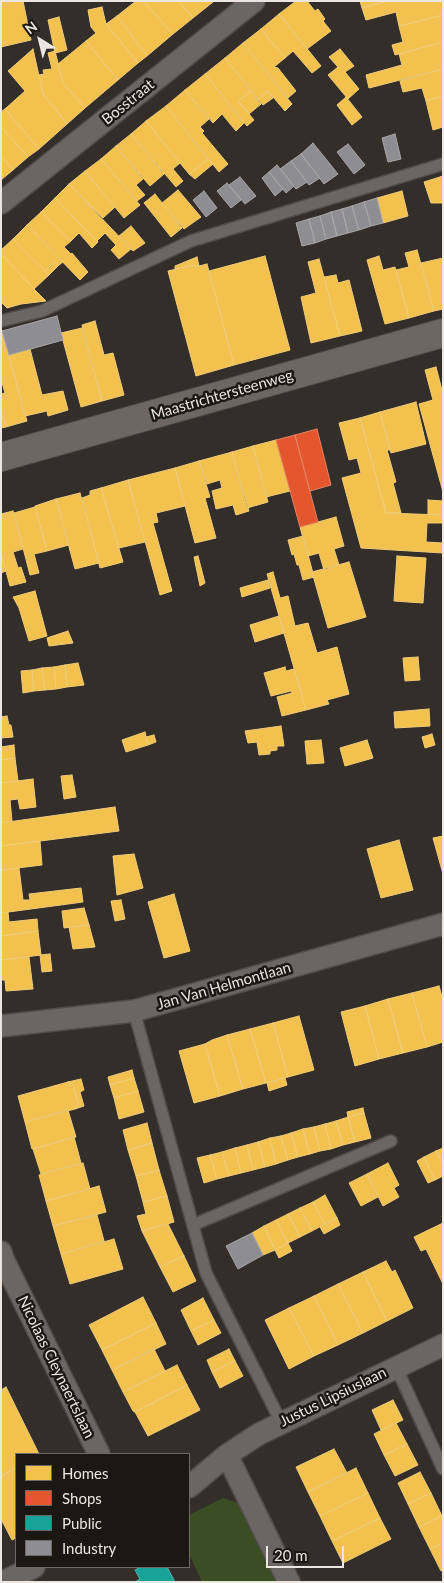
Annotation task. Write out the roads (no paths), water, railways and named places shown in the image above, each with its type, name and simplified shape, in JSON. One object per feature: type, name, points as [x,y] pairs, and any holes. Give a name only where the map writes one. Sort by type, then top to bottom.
[{"type":"main road","name":"Maastrichtersteenweg","points":[[1,457],[443,333]]},
{"type":"street","name":"Bosstraat","points":[[1,203],[254,1]]},
{"type":"street","name":"Jan Van Helmontlaan","points":[[1,1026],[134,1011],[443,924]]},
{"type":"street","name":"Nicolaas Cleynaertslaan","points":[[1,1252],[99,1453]]},
{"type":"street","name":"Justus Lipsiuslaan","points":[[190,1486],[227,1455],[280,1422],[443,1344]]},
{"type":"street","points":[[227,1455],[289,1582]]},
{"type":"street","points":[[4,1582],[32,1568]]},
{"type":"lane","points":[[1,321],[51,308],[191,241],[443,164]]},
{"type":"lane","points":[[134,1011],[206,1273],[280,1422]]},
{"type":"lane","points":[[193,1225],[391,1142]]},
{"type":"lane","points":[[396,1367],[443,1469]]}]
